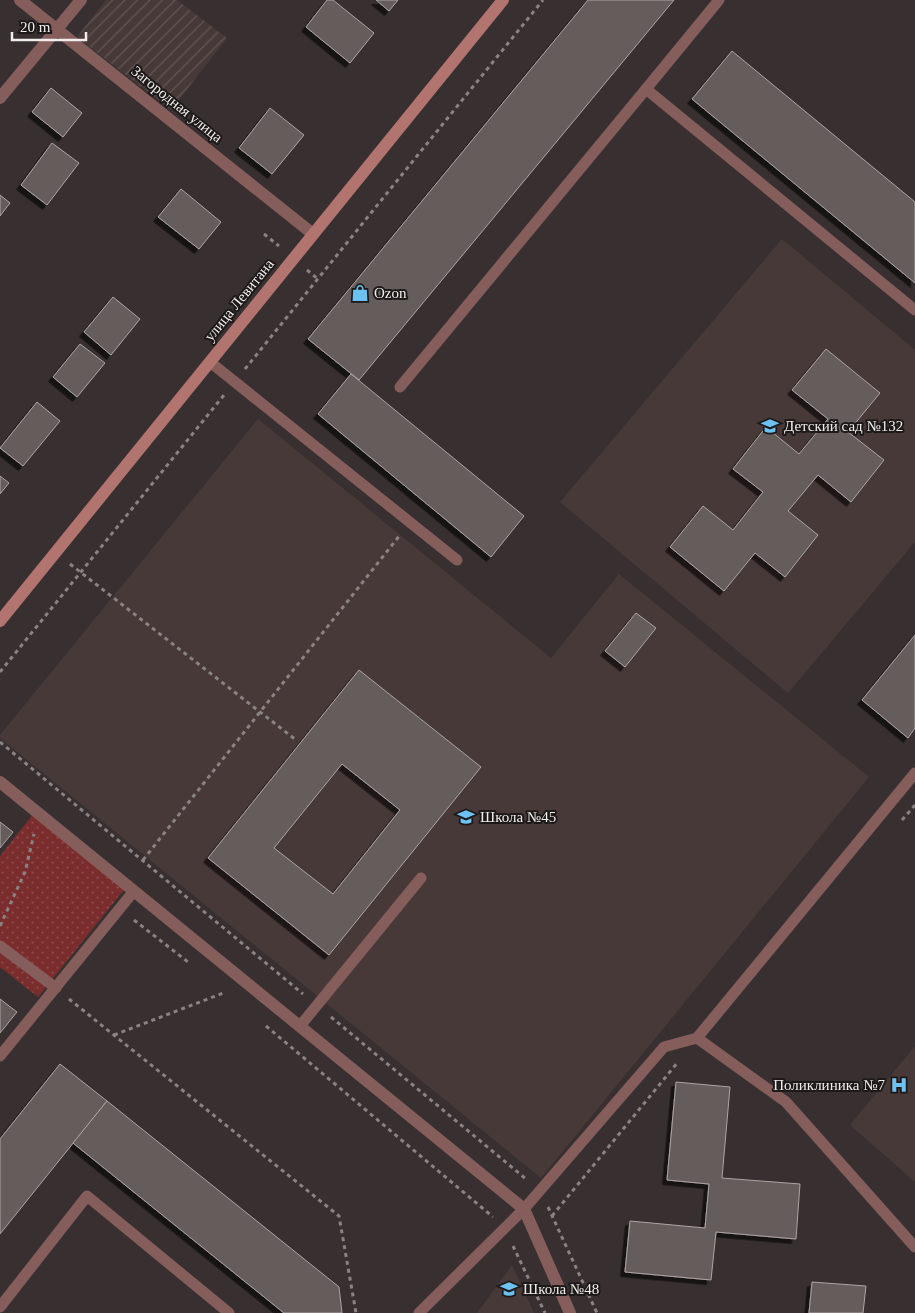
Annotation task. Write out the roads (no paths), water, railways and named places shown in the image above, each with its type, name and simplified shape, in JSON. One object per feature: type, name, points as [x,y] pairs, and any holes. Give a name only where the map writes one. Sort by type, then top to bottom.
[{"type":"main road","name":"улица Левитана","points":[[0,621],[503,0]]},
{"type":"street","name":"Загородная улица","points":[[20,0],[313,234]]},
{"type":"street","points":[[0,98],[81,0]]},
{"type":"street","points":[[0,782],[524,1209],[570,1313]]},
{"type":"lane","points":[[400,387],[719,0]]},
{"type":"lane","points":[[646,89],[915,310]]},
{"type":"lane","points":[[210,362],[457,560]]},
{"type":"lane","points":[[419,1313],[504,1226],[524,1209],[664,1047],[697,1038],[915,773]]},
{"type":"lane","points":[[300,1026],[421,878]]},
{"type":"lane","points":[[0,1056],[134,891]]},
{"type":"lane","points":[[0,946],[56,988]]},
{"type":"lane","points":[[697,1038],[786,1102],[915,1247]]},
{"type":"lane","points":[[0,1307],[87,1196],[229,1313]]},
{"type":"place","name":"Ozon","points":[[360,293]]},
{"type":"place","name":"Детский сад №132","points":[[770,426]]},
{"type":"place","name":"Школа №45","points":[[466,817]]},
{"type":"place","name":"Поликлиника №7","points":[[899,1085]]},
{"type":"place","name":"Школа №48","points":[[509,1289]]}]
